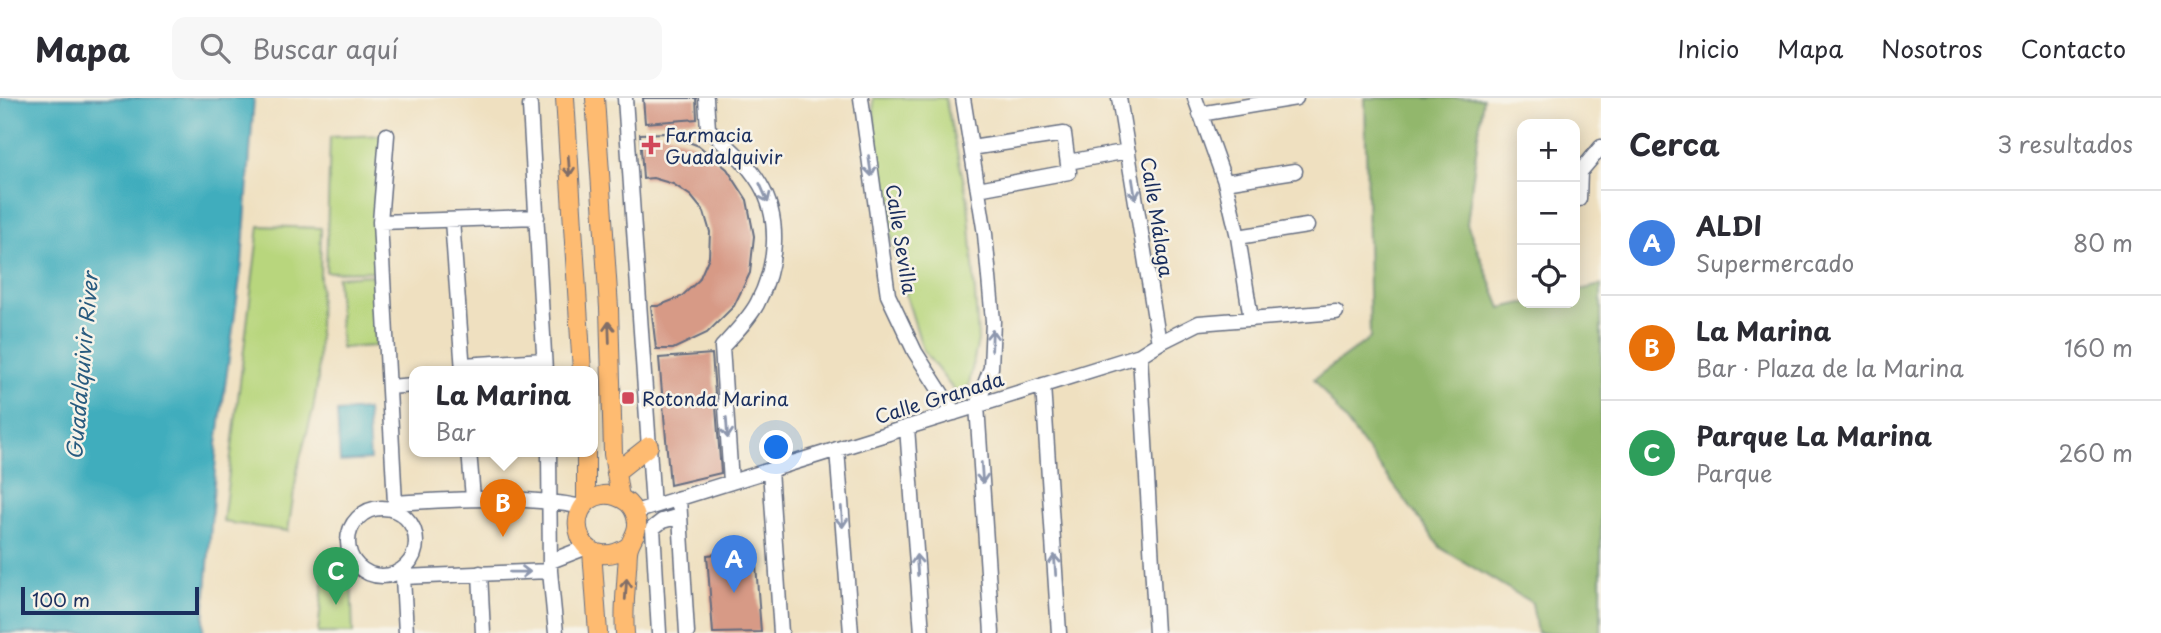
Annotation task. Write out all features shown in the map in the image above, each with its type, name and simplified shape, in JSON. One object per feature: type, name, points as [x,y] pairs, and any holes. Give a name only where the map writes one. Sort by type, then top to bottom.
[{"type":"main road","points":[[565,98],[582,366]]},
{"type":"main road","points":[[595,98],[609,308],[613,442],[620,498]]},
{"type":"main road","points":[[616,472],[649,446]]},
{"type":"main road","points":[[586,457],[584,505],[577,521],[579,536],[589,549],[598,633]]},
{"type":"main road","points":[[584,505],[601,495],[610,495],[629,503],[635,512],[637,530],[629,546],[625,633]]},
{"type":"main road","points":[[589,549],[608,555],[618,553],[629,546]]},
{"type":"street","points":[[625,98],[653,506]]},
{"type":"street","points":[[706,98],[708,129],[743,161],[761,185],[772,213],[775,240],[771,271],[757,304],[722,347],[731,482]]},
{"type":"street","name":"Calle Sevilla","points":[[861,98],[888,295],[915,352],[954,413]]},
{"type":"street","points":[[963,98],[985,234],[993,321],[991,368],[978,405],[992,633]]},
{"type":"street","name":"Calle Málaga","points":[[1119,98],[1159,342]]},
{"type":"street","points":[[1195,98],[1225,182],[1238,237],[1251,319]]},
{"type":"street","points":[[1200,114],[1296,98]]},
{"type":"street","points":[[518,366],[545,365],[530,106]]},
{"type":"street","points":[[971,148],[1063,134],[1068,162],[1069,172],[978,189]]},
{"type":"street","points":[[387,135],[380,222],[393,506],[410,522],[416,543],[414,554],[401,574],[406,633]]},
{"type":"street","points":[[1580,182],[1580,172],[1601,147]]},
{"type":"street","points":[[1068,162],[1128,151]]},
{"type":"street","points":[[1225,182],[1294,171]]},
{"type":"street","points":[[380,222],[537,217]]},
{"type":"street","points":[[452,220],[463,366]]},
{"type":"street","points":[[1238,237],[1307,226]]},
{"type":"street","name":"Calle Granada","points":[[635,512],[1140,355],[1159,342],[1199,323],[1336,313]]},
{"type":"street","points":[[1140,355],[1156,633]]},
{"type":"street","points":[[1043,385],[1059,633]]},
{"type":"street","points":[[389,387],[409,386]]},
{"type":"street","points":[[907,427],[922,633]]},
{"type":"street","points":[[837,449],[851,633]]},
{"type":"street","points":[[470,457],[473,498]]},
{"type":"street","points":[[549,457],[551,566],[556,633]]},
{"type":"street","points":[[770,470],[781,633]]},
{"type":"street","points":[[584,505],[550,500],[473,498],[393,506],[370,510],[361,515],[353,523],[348,544],[350,554],[362,570],[381,576],[480,573],[551,566],[589,549]]},
{"type":"street","points":[[679,498],[687,633]]},
{"type":"street","points":[[659,633],[653,528],[662,521],[680,516]]},
{"type":"street","points":[[480,573],[483,633]]},
{"type":"green space","points":[[873,98],[945,98],[968,201],[978,340],[968,389],[956,393],[923,350],[900,276],[876,148]]},
{"type":"green space","points":[[1365,98],[1483,98],[1467,224],[1501,308],[1517,304],[1517,308],[1580,308],[1580,290],[1601,285],[1601,633],[1537,633],[1532,603],[1441,548],[1314,379],[1370,338]]},
{"type":"green space","points":[[387,135],[378,271],[326,272],[330,137]]},
{"type":"green space","points":[[259,226],[321,228],[318,379],[298,466],[288,531],[223,522]]},
{"type":"green space","points":[[372,275],[376,346],[341,348],[337,277]]},
{"type":"green space","points":[[324,573],[351,576],[353,633],[318,633]]},
{"type":"water","name":"Guadalquivir River","points":[[0,98],[254,98],[242,264],[217,444],[203,633],[0,633]]},
{"type":"water","points":[[367,410],[370,460],[340,462],[337,412]]},
{"type":"building","points":[[643,98],[696,98],[697,119],[645,123]]},
{"type":"building","points":[[665,133],[699,146],[727,169],[747,200],[754,236],[750,273],[734,306],[707,333],[673,349],[656,349],[651,306],[681,297],[699,280],[709,257],[710,232],[704,212],[691,196],[673,184],[653,178],[643,179],[640,134]]},
{"type":"building","points":[[712,354],[721,473],[670,485],[659,358]]},
{"type":"building","points":[[755,551],[761,632],[713,633],[707,555]]},
{"type":"place","name":"Farmacia Guadalquivir","points":[[651,145]]},
{"type":"place","name":"Rotonda Marina","points":[[628,398]]},
{"type":"place","name":"La Marina","points":[[503,537]]},
{"type":"place","name":"ALDI","points":[[734,593]]},
{"type":"place","name":"Parque La Marina","points":[[336,605]]}]
